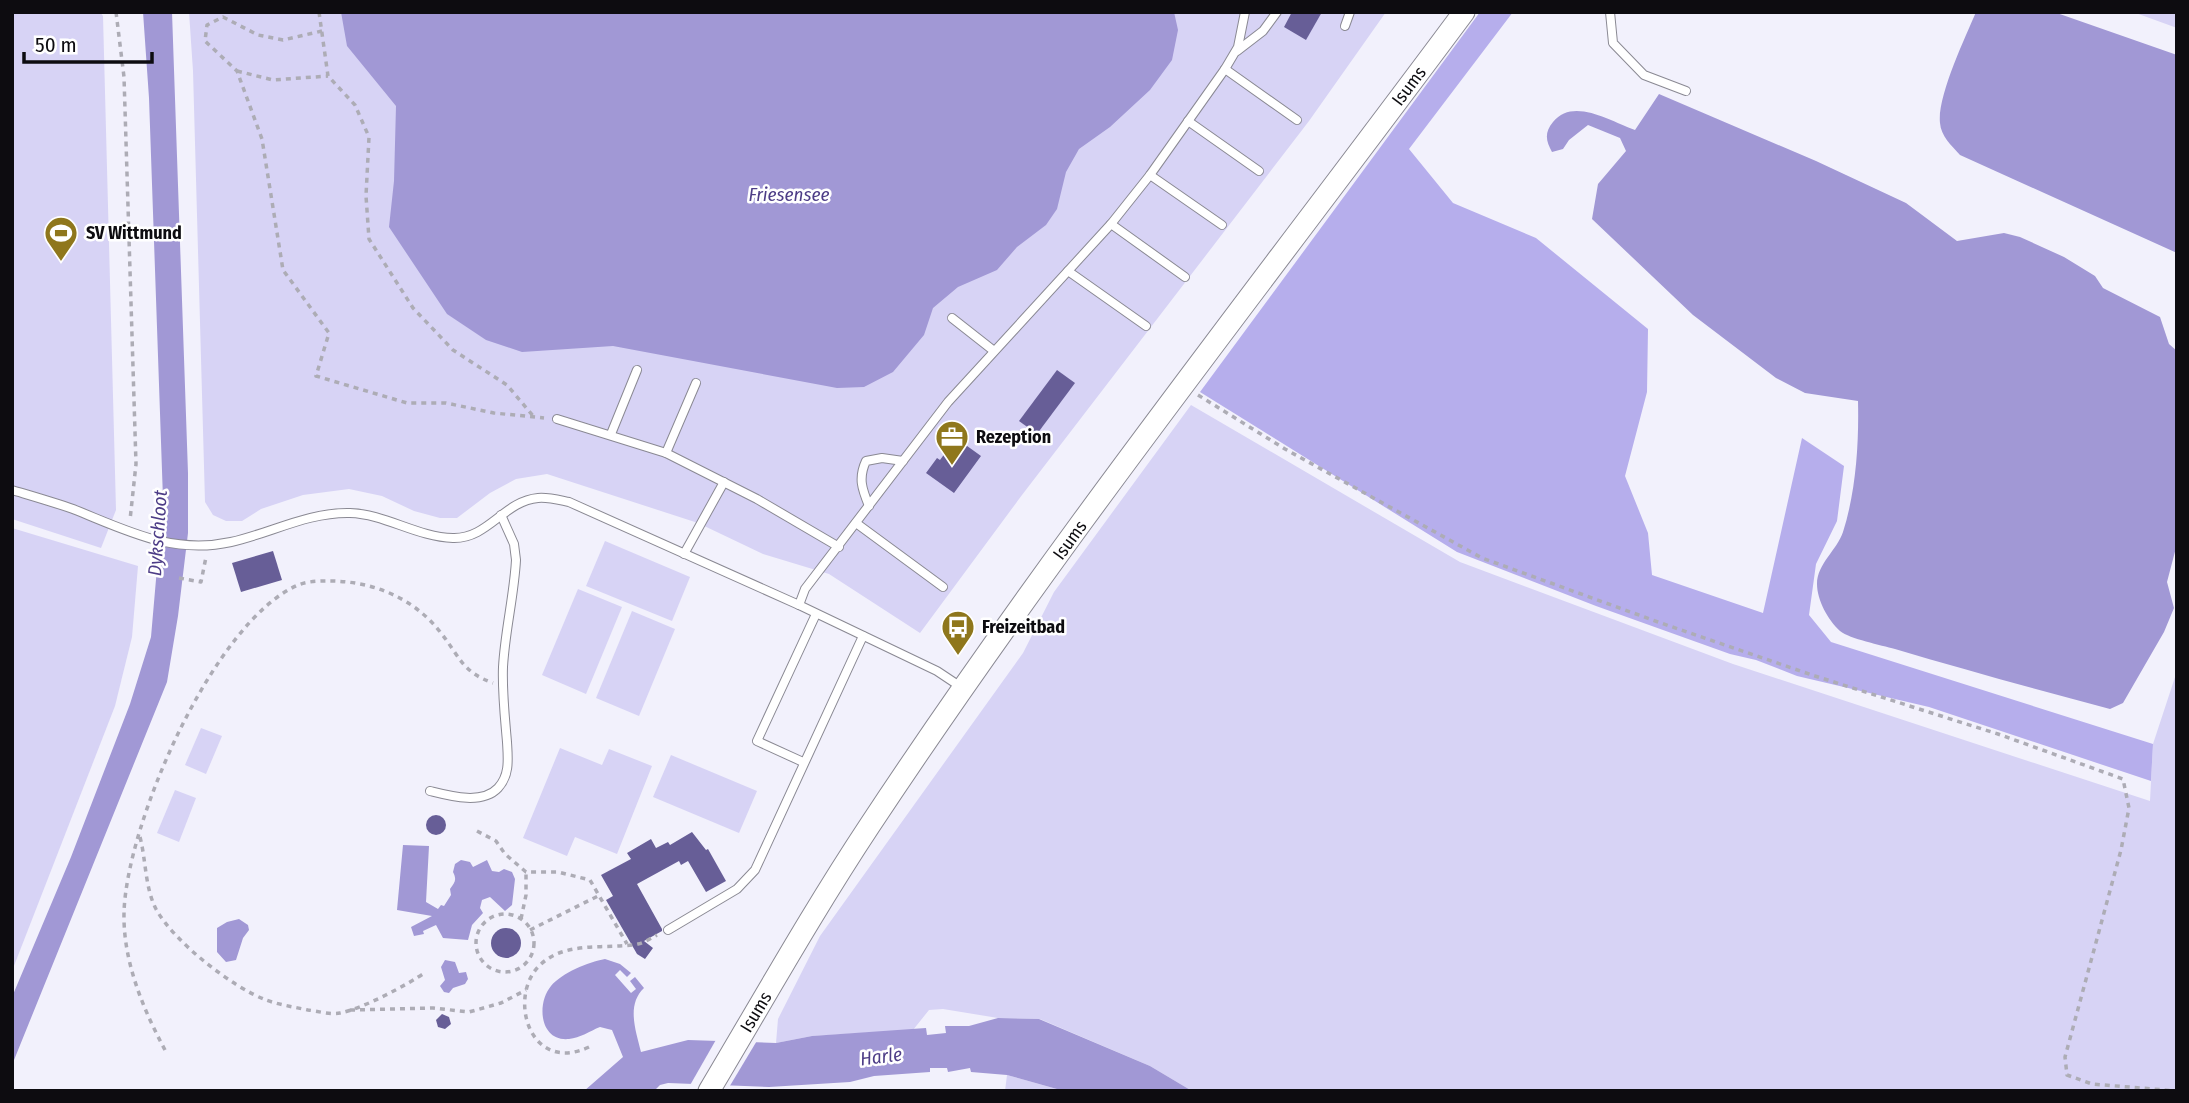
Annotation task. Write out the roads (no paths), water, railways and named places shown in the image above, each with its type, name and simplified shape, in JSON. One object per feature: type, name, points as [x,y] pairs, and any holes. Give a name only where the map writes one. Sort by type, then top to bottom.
[{"type":"main road","name":"Isums","points":[[709,1091],[870,825],[964,689],[1185,384],[1464,12]]},
{"type":"lane","points":[[799,605],[805,589],[947,404],[1111,224],[1150,175],[1235,52],[1245,12]]},
{"type":"lane","points":[[1235,52],[1263,31],[1276,12]]},
{"type":"lane","points":[[1345,26],[1350,12]]},
{"type":"lane","points":[[1610,12],[1613,43],[1644,75],[1685,91]]},
{"type":"lane","points":[[1225,69],[1297,120]]},
{"type":"lane","points":[[1188,121],[1259,171]]},
{"type":"lane","points":[[1150,175],[1222,225]]},
{"type":"lane","points":[[1111,224],[1185,277]]},
{"type":"lane","points":[[1068,271],[1146,326]]},
{"type":"lane","points":[[952,318],[994,351]]},
{"type":"lane","points":[[611,434],[637,370]]},
{"type":"lane","points":[[666,453],[696,383]]},
{"type":"lane","points":[[557,419],[666,453],[724,482],[839,547]]},
{"type":"lane","points":[[869,506],[862,489],[860,472],[866,461],[882,458],[903,461]]},
{"type":"lane","points":[[684,554],[724,482]]},
{"type":"lane","points":[[12,490],[72,509],[157,542],[193,546],[231,542],[333,513],[370,516],[402,527],[453,538],[469,536],[484,529],[519,504],[536,498],[569,502],[799,605],[937,671],[964,689]]},
{"type":"lane","points":[[430,791],[451,796],[482,796],[491,793],[504,779],[509,754],[503,665],[516,560],[514,544],[501,515]]},
{"type":"lane","points":[[856,523],[943,587]]},
{"type":"lane","points":[[803,762],[757,741],[816,614]]},
{"type":"lane","points":[[668,930],[747,881],[755,870],[863,636]]},
{"type":"water","points":[[143,12],[172,12],[188,473],[188,533],[178,616],[167,682],[12,1065],[12,997],[71,857],[130,704],[151,637],[163,499],[149,98]]},
{"type":"water","name":"Friesensee","points":[[341,12],[1174,12],[1178,30],[1172,60],[1150,90],[1110,127],[1079,149],[1066,172],[1057,209],[1046,225],[1017,247],[997,270],[958,287],[933,308],[924,335],[893,372],[864,387],[837,388],[613,346],[522,352],[486,340],[447,314],[389,227],[394,181],[396,106],[347,46]]},
{"type":"water","points":[[1976,12],[2054,12],[2177,55],[2177,253],[1960,155],[1950,144],[1942,132],[1940,112],[1953,67]]},
{"type":"water","points":[[1659,94],[1906,203],[1957,241],[2004,233],[2020,237],[2064,257],[2095,276],[2103,288],[2160,317],[2169,344],[2177,351],[2177,544],[2167,582],[2174,608],[2164,632],[2123,703],[2110,709],[2002,680],[1858,639],[1840,631],[1831,621],[1819,597],[1817,584],[1820,570],[1843,532],[1851,500],[1856,467],[1858,401],[1805,393],[1776,378],[1693,315],[1592,219],[1598,184],[1626,151],[1620,138],[1588,125],[1569,140],[1563,149],[1552,152],[1548,144],[1547,133],[1550,126],[1561,115],[1571,111],[1592,113],[1635,130]]},
{"type":"water","points":[[403,845],[429,846],[426,902],[438,909],[441,905],[444,906],[451,895],[455,864],[461,860],[470,862],[473,867],[487,860],[492,871],[499,872],[504,869],[512,872],[515,879],[512,905],[505,911],[490,897],[482,900],[480,908],[483,913],[472,925],[468,940],[443,938],[436,925],[423,931],[424,934],[414,936],[411,927],[432,916],[397,910]]},
{"type":"water","points":[[239,919],[248,925],[249,930],[243,938],[236,960],[226,962],[217,952],[217,928]]},
{"type":"water","name":"Harle","points":[[605,959],[620,964],[631,973],[627,977],[620,970],[615,975],[631,993],[636,989],[630,981],[635,977],[644,988],[638,995],[634,1010],[641,1052],[688,1040],[776,1043],[812,1036],[926,1028],[927,1035],[946,1033],[945,1026],[969,1026],[998,1018],[1039,1019],[1150,1066],[1192,1091],[1064,1091],[1007,1075],[971,1072],[970,1068],[948,1072],[947,1068],[930,1068],[930,1072],[874,1076],[850,1082],[769,1087],[668,1083],[660,1085],[654,1091],[584,1091],[623,1057],[612,1030],[600,1027],[577,1037],[559,1038],[552,1035],[547,1028],[542,1011],[543,1002],[551,986],[562,977],[583,965]]},
{"type":"water","points":[[445,960],[455,962],[459,973],[466,972],[468,979],[465,984],[453,988],[449,993],[444,992],[440,986],[445,980],[441,967]]},
{"type":"place","name":"SV Wittmund","points":[[61,263]]},
{"type":"place","name":"Rezeption","points":[[952,467]]},
{"type":"place","name":"Freizeitbad","points":[[958,657]]},
{"type":"water label","name":"Dykschloot","points":[[157,533]]}]
